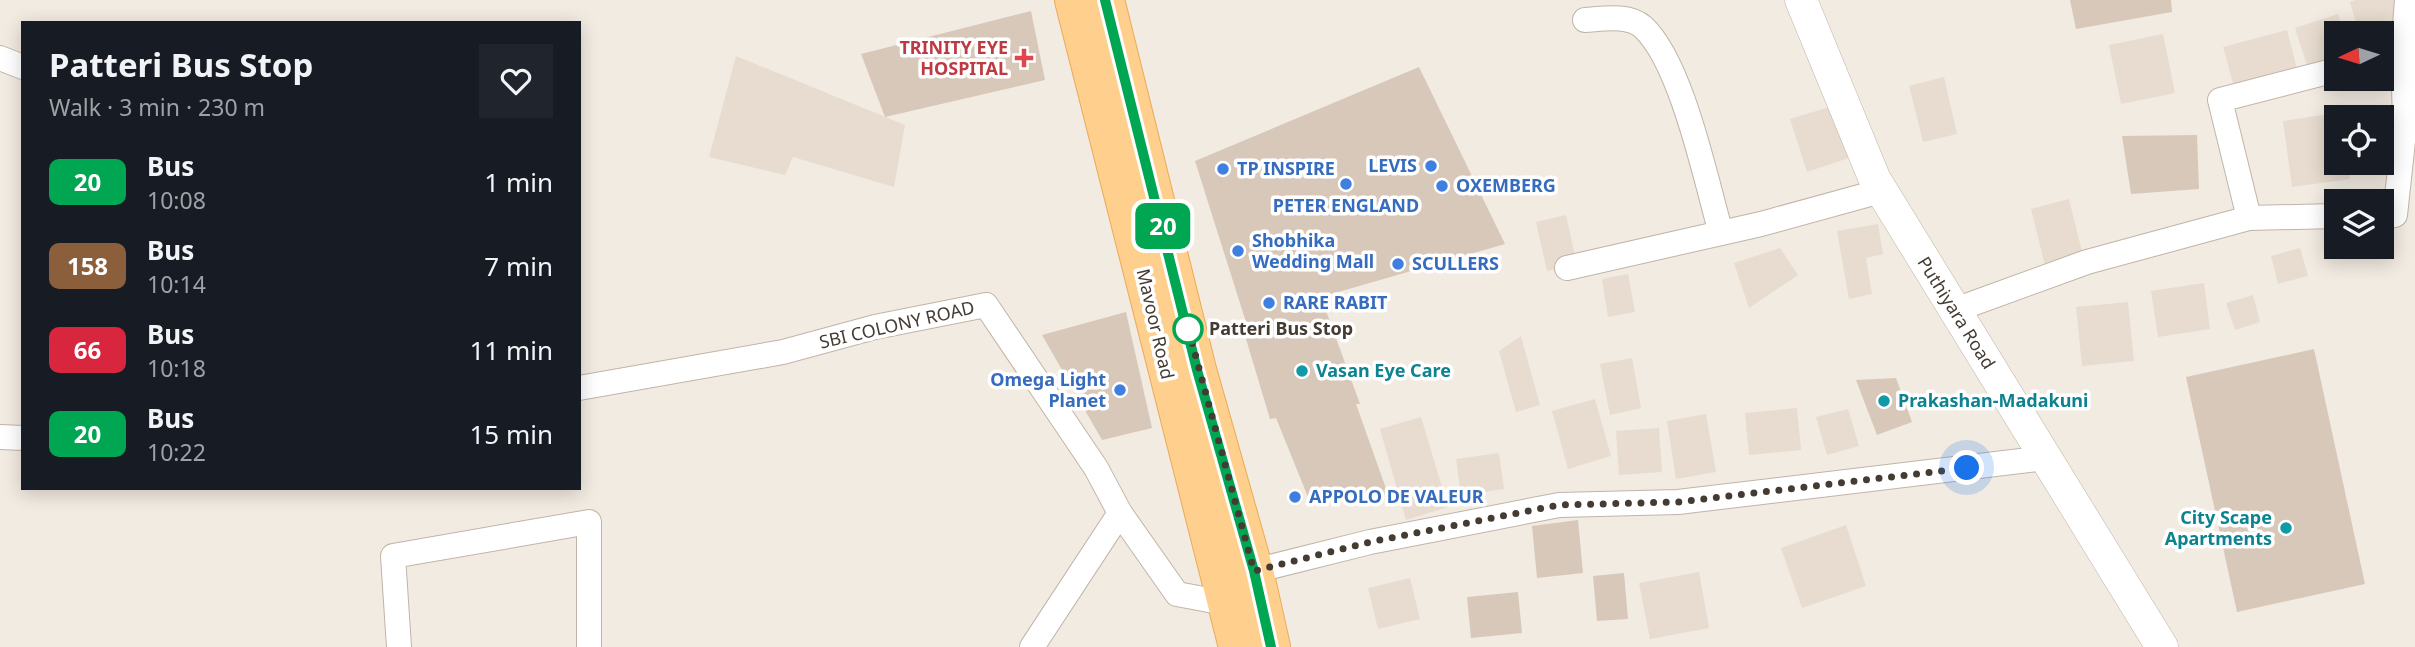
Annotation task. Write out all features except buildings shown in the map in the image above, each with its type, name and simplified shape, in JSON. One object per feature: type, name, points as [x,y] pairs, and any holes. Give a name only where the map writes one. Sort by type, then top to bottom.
[{"type":"main road","name":"Mavoor Road","points":[[1074,0],[1168,377],[1230,604],[1238,647]]},
{"type":"main road","name":"Mavoor Road","points":[[1105,0],[1197,370],[1254,571],[1271,647]]},
{"type":"street","name":"Puthiyara Road","points":[[1801,0],[1881,191],[2162,647]]},
{"type":"street","points":[[2394,51],[2407,0]]},
{"type":"street","points":[[1586,20],[1624,19],[1642,26],[1660,51],[1684,102],[1721,233]]},
{"type":"street","points":[[0,58],[21,66]]},
{"type":"street","points":[[2394,59],[2410,123],[2394,215]]},
{"type":"street","points":[[2249,218],[2220,100],[2324,73]]},
{"type":"street","points":[[1567,268],[1721,233],[1881,191]]},
{"type":"street","points":[[1955,310],[2087,262],[2249,218],[2324,216]]},
{"type":"street","name":"SBI COLONY ROAD","points":[[581,388],[783,352],[875,327],[986,306],[1096,468],[1120,513],[1177,594],[1230,604]]},
{"type":"street","points":[[0,436],[21,438]]},
{"type":"street","points":[[1230,604],[1254,571],[1370,542],[1559,505],[1678,502],[2046,458]]},
{"type":"street","points":[[1032,647],[1120,513]]},
{"type":"street","points":[[399,647],[393,556],[589,522],[589,647]]},
{"type":"shaded area","points":[[2395,0],[2409,50],[2394,54],[2394,21],[2356,21],[2350,2]]},
{"type":"shaded area","points":[[2338,14],[2340,21],[2324,21],[2324,74],[2311,78],[2295,28]]},
{"type":"shaded area","points":[[2287,30],[2299,77],[2236,94],[2223,47]]},
{"type":"shaded area","points":[[2163,34],[2175,93],[2121,104],[2109,45]]},
{"type":"shaded area","points":[[736,56],[905,125],[894,187],[793,157],[785,175],[709,157]]},
{"type":"shaded area","points":[[1944,77],[1957,134],[1923,142],[1909,86]]},
{"type":"shaded area","points":[[1836,105],[1852,157],[1807,172],[1790,119]]},
{"type":"shaded area","points":[[2324,115],[2324,175],[2350,175],[2350,179],[2292,187],[2283,121]]},
{"type":"shaded area","points":[[2069,199],[2086,268],[2048,278],[2031,209]]},
{"type":"shaded area","points":[[1566,215],[1577,265],[1547,271],[1536,222]]},
{"type":"shaded area","points":[[1878,224],[1883,254],[1866,258],[1872,294],[1849,299],[1837,231]]},
{"type":"shaded area","points":[[1780,248],[1798,275],[1749,308],[1734,263]]},
{"type":"shaded area","points":[[2300,248],[2308,276],[2278,284],[2271,256]]},
{"type":"shaded area","points":[[1628,274],[1635,312],[1608,317],[1602,279]]},
{"type":"shaded area","points":[[2204,283],[2210,329],[2158,337],[2151,291]]},
{"type":"shaded area","points":[[2253,295],[2260,322],[2235,330],[2226,303]]},
{"type":"shaded area","points":[[2128,302],[2134,361],[2082,366],[2076,307]]},
{"type":"shaded area","points":[[1521,336],[1540,405],[1516,412],[1499,351]]},
{"type":"shaded area","points":[[1632,358],[1641,408],[1610,415],[1600,364]]},
{"type":"shaded area","points":[[1595,399],[1611,456],[1568,469],[1552,411]]},
{"type":"shaded area","points":[[1797,408],[1801,450],[1749,455],[1745,413]]},
{"type":"shaded area","points":[[1848,409],[1859,446],[1827,455],[1816,417]]},
{"type":"shaded area","points":[[1706,414],[1716,472],[1676,479],[1667,421]]},
{"type":"shaded area","points":[[1421,417],[1448,507],[1406,520],[1380,429]]},
{"type":"shaded area","points":[[1659,428],[1662,472],[1619,475],[1616,431]]},
{"type":"shaded area","points":[[1499,453],[1504,489],[1461,495],[1456,459]]},
{"type":"shaded area","points":[[1846,525],[1866,586],[1802,608],[1781,548]]},
{"type":"shaded area","points":[[1699,572],[1709,628],[1650,639],[1639,583]]},
{"type":"shaded area","points":[[1410,578],[1420,619],[1378,629],[1368,588]]},
{"type":"bus line","name":"20","points":[[1105,0],[1171,254],[1197,370],[1254,571],[1271,647]]},
{"type":"place","name":"TRINITY EYE HOSPITAL","points":[[1024,58]]},
{"type":"place","name":"LEVIS","points":[[1431,166]]},
{"type":"place","name":"TP INSPIRE","points":[[1223,169]]},
{"type":"place","name":"PETER ENGLAND","points":[[1346,184]]},
{"type":"place","name":"OXEMBERG","points":[[1442,186]]},
{"type":"place","name":"Shobhika Wedding Mall","points":[[1238,251]]},
{"type":"place","name":"SCULLERS","points":[[1398,264]]},
{"type":"place","name":"RARE RABIT","points":[[1269,303]]},
{"type":"place","name":"Patteri Bus Stop","points":[[1188,329]]},
{"type":"place","name":"Vasan Eye Care","points":[[1302,371]]},
{"type":"place","name":"Omega Light Planet","points":[[1120,390]]},
{"type":"place","name":"Prakashan-Madakuni","points":[[1884,401]]},
{"type":"place","name":"APPOLO DE VALEUR","points":[[1295,497]]},
{"type":"place","name":"City Scape Apartments","points":[[2286,528]]},
{"type":"route","points":[[1188,329],[1187,324],[1197,370],[1254,571],[1370,542],[1559,505],[1678,502],[1967,468]]}]
